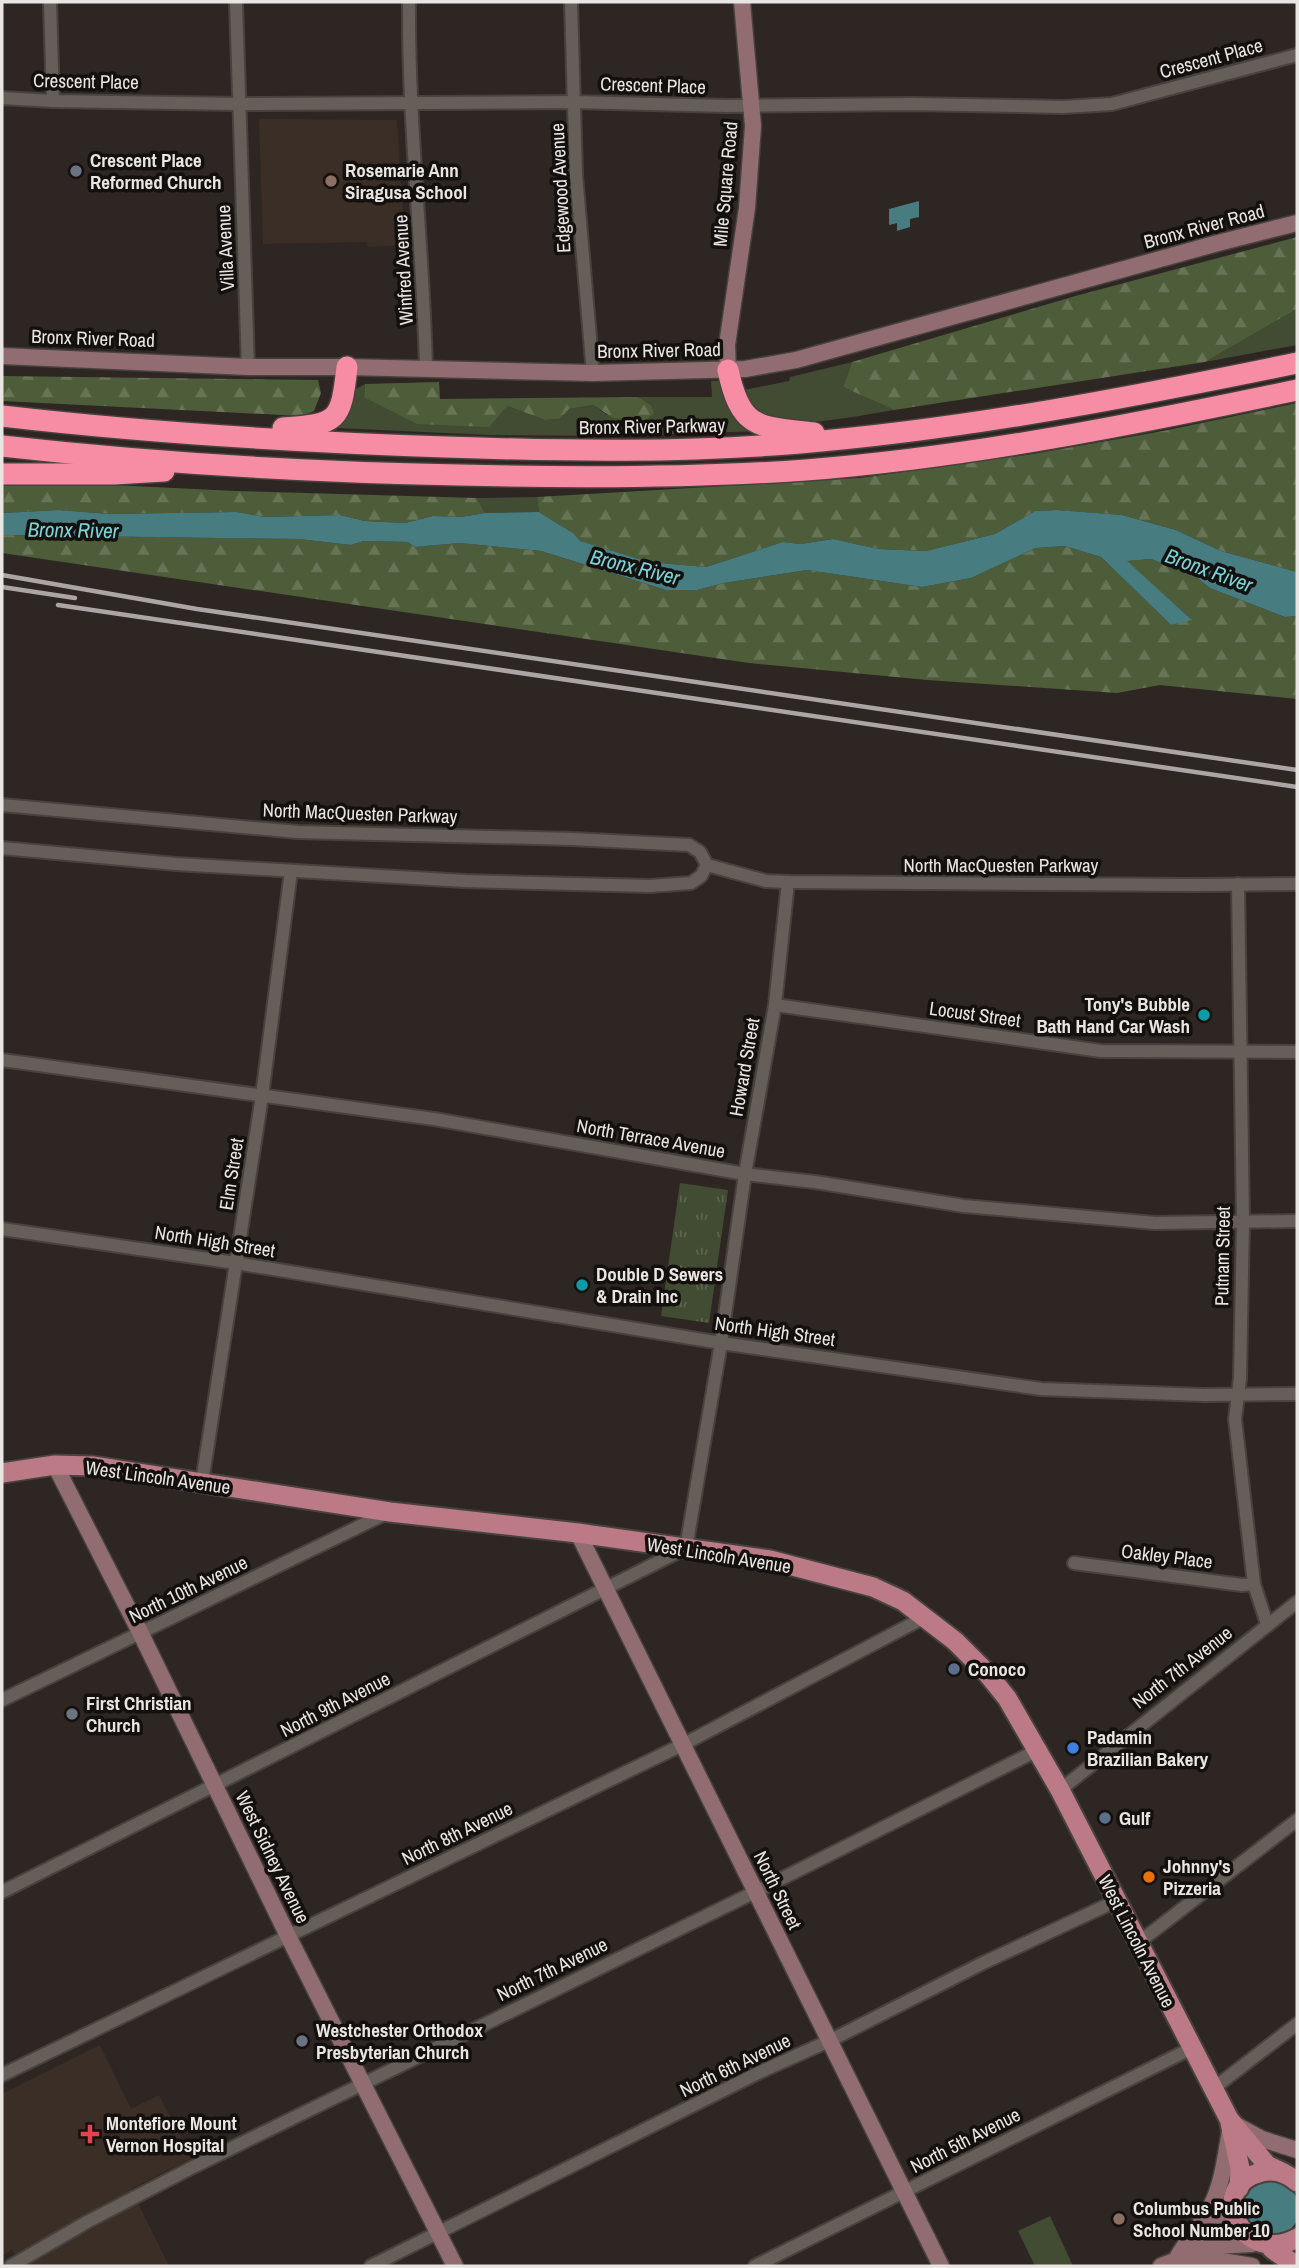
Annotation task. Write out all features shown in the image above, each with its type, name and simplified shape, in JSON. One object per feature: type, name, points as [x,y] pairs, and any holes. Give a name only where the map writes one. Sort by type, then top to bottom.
[{"type":"highway","name":"Bronx River Parkway","points":[[2,416],[210,435],[395,445],[596,450],[735,447],[855,438],[967,424],[1086,405],[1297,363]]},
{"type":"highway","points":[[210,435],[314,426],[326,422],[335,416],[341,407],[347,367]]},
{"type":"highway","points":[[729,370],[737,405],[749,419],[773,428],[855,438]]},
{"type":"highway","points":[[2,446],[220,464],[381,473],[555,477],[701,475],[809,470],[1051,439],[1297,390]]},
{"type":"highway","points":[[2,474],[139,473],[220,464]]},
{"type":"main road","name":"West Lincoln Avenue","points":[[2,1473],[55,1465],[93,1466],[390,1511],[578,1533],[770,1560],[873,1587],[902,1601],[955,1641],[986,1672],[1007,1698],[1038,1749],[1231,2123],[1240,2168],[1233,2219],[1237,2229],[1252,2244]]},
{"type":"main road","name":"West Lincoln Avenue","points":[[1231,2123],[1267,2165],[1293,2178]]},
{"type":"main road","points":[[1236,2193],[1255,2174],[1264,2171],[1293,2178]]},
{"type":"main road","points":[[1272,2249],[1282,2247],[1297,2238]]},
{"type":"main road","points":[[1252,2244],[1272,2249],[1297,2266]]},
{"type":"street","points":[[50,2],[53,101]]},
{"type":"street","name":"Villa Avenue","points":[[236,2],[248,367]]},
{"type":"street","name":"Winfred Avenue","points":[[409,2],[412,130],[421,242],[426,368]]},
{"type":"street","name":"Edgewood Avenue","points":[[571,2],[576,174],[593,373]]},
{"type":"street","name":"Mile Square Road","points":[[729,370],[727,345],[747,208],[753,140],[742,2]]},
{"type":"street","name":"Crescent Place","points":[[2,98],[239,104],[574,102],[752,106],[916,104],[1063,107],[1112,104],[1297,55]]},
{"type":"street","name":"Bronx River Road","points":[[2,356],[248,367],[593,373],[752,369],[796,360],[1297,223]]},
{"type":"street","name":"North MacQuesten Parkway","points":[[2,805],[298,832],[572,839],[689,845],[700,852],[707,865],[766,881],[1297,884]]},
{"type":"street","points":[[2,848],[291,872],[465,881],[650,886],[691,883],[701,876],[707,865]]},
{"type":"street","name":"Elm Street","points":[[202,1482],[262,1096],[291,872]]},
{"type":"street","name":"Howard Street","points":[[686,1549],[721,1343],[745,1174],[775,1005],[788,882]]},
{"type":"street","name":"Putnam Street","points":[[1238,884],[1243,1222],[1240,1378],[1235,1419],[1254,1584],[1267,1624]]},
{"type":"street","name":"Locust Street","points":[[775,1005],[1101,1051],[1297,1052]]},
{"type":"street","name":"North Terrace Avenue","points":[[2,1060],[434,1119],[745,1174],[815,1182],[964,1206],[1155,1223],[1297,1221]]},
{"type":"street","name":"North High Street","points":[[2,1229],[236,1263],[721,1343],[1041,1390],[1297,1394]]},
{"type":"street","name":"West Sidney Avenue","points":[[55,1465],[455,2266]]},
{"type":"street","name":"North 10th Avenue","points":[[2,1700],[390,1511]]},
{"type":"street","name":"North Street","points":[[578,1533],[941,2266]]},
{"type":"street","name":"North 9th Avenue","points":[[2,1892],[686,1549]]},
{"type":"street","name":"Oakley Place","points":[[1074,1563],[1242,1585],[1254,1584]]},
{"type":"street","name":"North 7th Avenue","points":[[1060,1790],[1297,1602]]},
{"type":"street","name":"North 8th Avenue","points":[[2,2075],[684,1744],[925,1617]]},
{"type":"street","name":"North 7th Avenue","points":[[17,2264],[154,2186],[755,1892],[1038,1749]]},
{"type":"street","points":[[1138,1943],[1297,1820]]},
{"type":"street","name":"North 6th Avenue","points":[[371,2266],[983,1963],[1116,1901]]},
{"type":"street","points":[[1214,2088],[1297,2024]]},
{"type":"street","name":"North 5th Avenue","points":[[755,2266],[1192,2048]]},
{"type":"street","points":[[1172,2261],[1206,2215],[1215,2197],[1224,2168],[1231,2123],[1262,2139],[1297,2150]]},
{"type":"street","points":[[1172,2261],[1223,2219],[1236,2193]]},
{"type":"street","points":[[1172,2261],[1214,2246],[1252,2244]]},
{"type":"street","points":[[1172,2261],[1222,2261],[1252,2266]]},
{"type":"shaded area","name":"Rosemarie Ann Siragusa School","points":[[259,119],[397,120],[405,245],[368,247],[367,242],[263,244]]},
{"type":"shaded area","name":"Montefiore Mount Vernon Hospital","points":[[100,2045],[131,2109],[159,2095],[192,2158],[131,2189],[169,2266],[20,2266],[12,2250],[2,2256],[2,2094]]},
{"type":"green space","points":[[1297,237],[1297,309],[1205,362],[894,410],[843,387],[852,362],[1079,295]]},
{"type":"green space","points":[[1297,309],[1297,345],[1205,362]]},
{"type":"green space","points":[[852,362],[843,387],[894,410],[828,420],[777,421],[761,419],[742,392],[789,381],[790,377]]},
{"type":"green space","points":[[2,376],[318,380],[321,393],[314,411],[302,416],[2,401]]},
{"type":"green space","points":[[711,381],[720,381],[723,384],[760,431],[621,436],[488,435],[337,428],[354,390],[365,384],[364,397],[507,406],[545,420],[559,419],[568,409],[593,405],[607,415],[651,405],[638,397],[712,397]]},
{"type":"green space","points":[[439,382],[440,399],[638,397],[651,405],[654,413],[646,420],[613,418],[593,405],[569,409],[559,419],[545,420],[507,406],[489,427],[417,424],[364,397],[365,384]]},
{"type":"green space","points":[[1297,403],[1297,572],[1221,551],[1176,530],[1122,515],[1035,511],[995,534],[926,551],[878,549],[832,539],[800,544],[783,542],[706,567],[649,562],[579,541],[573,533],[539,512],[537,497],[860,478],[1033,454]]},
{"type":"green space","points":[[72,483],[477,498],[485,513],[461,517],[433,516],[405,523],[365,521],[340,515],[265,517],[237,512],[109,514],[59,510],[2,513],[2,484]]},
{"type":"green space","points":[[537,497],[539,512],[485,513],[477,498]]},
{"type":"green space","points":[[2,535],[299,539],[351,545],[364,541],[408,542],[415,547],[460,543],[541,551],[666,590],[697,590],[807,570],[922,587],[971,578],[1036,548],[1065,546],[1101,557],[1171,625],[1191,619],[1126,561],[1151,559],[1195,576],[1210,588],[1285,617],[1297,616],[1297,699],[1160,685],[1117,693],[927,680],[749,663],[2,553]]},
{"type":"green space","points":[[680,1183],[728,1190],[709,1323],[661,1316]]},
{"type":"green space","points":[[1050,2216],[1073,2266],[1035,2266],[1018,2231]]},
{"type":"water","points":[[919,201],[919,217],[910,219],[910,227],[897,231],[897,223],[889,225],[889,209]]},
{"type":"water","name":"Bronx River","points":[[59,510],[109,514],[237,512],[265,517],[340,515],[365,521],[405,523],[433,516],[539,512],[573,533],[580,541],[649,562],[706,567],[783,542],[800,544],[833,539],[878,549],[926,551],[995,534],[1035,511],[1122,515],[1176,530],[1221,551],[1297,572],[1297,616],[1285,617],[1210,588],[1195,576],[1151,559],[1127,561],[1192,620],[1171,625],[1101,557],[1065,546],[1036,548],[971,578],[922,587],[807,570],[697,590],[666,590],[541,551],[460,543],[415,547],[408,542],[364,541],[351,545],[299,539],[2,535],[2,513]]},
{"type":"water","points":[[1271,2181],[1282,2183],[1291,2189],[1297,2198],[1297,2220],[1291,2229],[1282,2235],[1271,2237],[1260,2235],[1251,2229],[1245,2220],[1243,2209],[1245,2198],[1251,2189],[1260,2183]]},
{"type":"railway","points":[[2,575],[197,609],[1297,770]]},
{"type":"railway","points":[[2,587],[75,598]]},
{"type":"railway","points":[[58,605],[1297,787]]},
{"type":"place","name":"Crescent Place Reformed Church","points":[[76,171]]},
{"type":"place","name":"Rosemarie Ann Siragusa School","points":[[331,181]]},
{"type":"place","name":"Tony's Bubble Bath Hand Car Wash","points":[[1204,1015]]},
{"type":"place","name":"Double D Sewers & Drain Inc","points":[[582,1285]]},
{"type":"place","name":"Conoco","points":[[954,1669]]},
{"type":"place","name":"First Christian Church","points":[[72,1714]]},
{"type":"place","name":"Padamin Brazilian Bakery","points":[[1073,1748]]},
{"type":"place","name":"Gulf","points":[[1105,1818]]},
{"type":"place","name":"Johnny's Pizzeria","points":[[1149,1877]]},
{"type":"place","name":"Westchester Orthodox Presbyterian Church","points":[[302,2041]]},
{"type":"place","name":"Montefiore Mount Vernon Hospital","points":[[90,2134]]},
{"type":"place","name":"Columbus Public School Number 10","points":[[1119,2219]]}]
